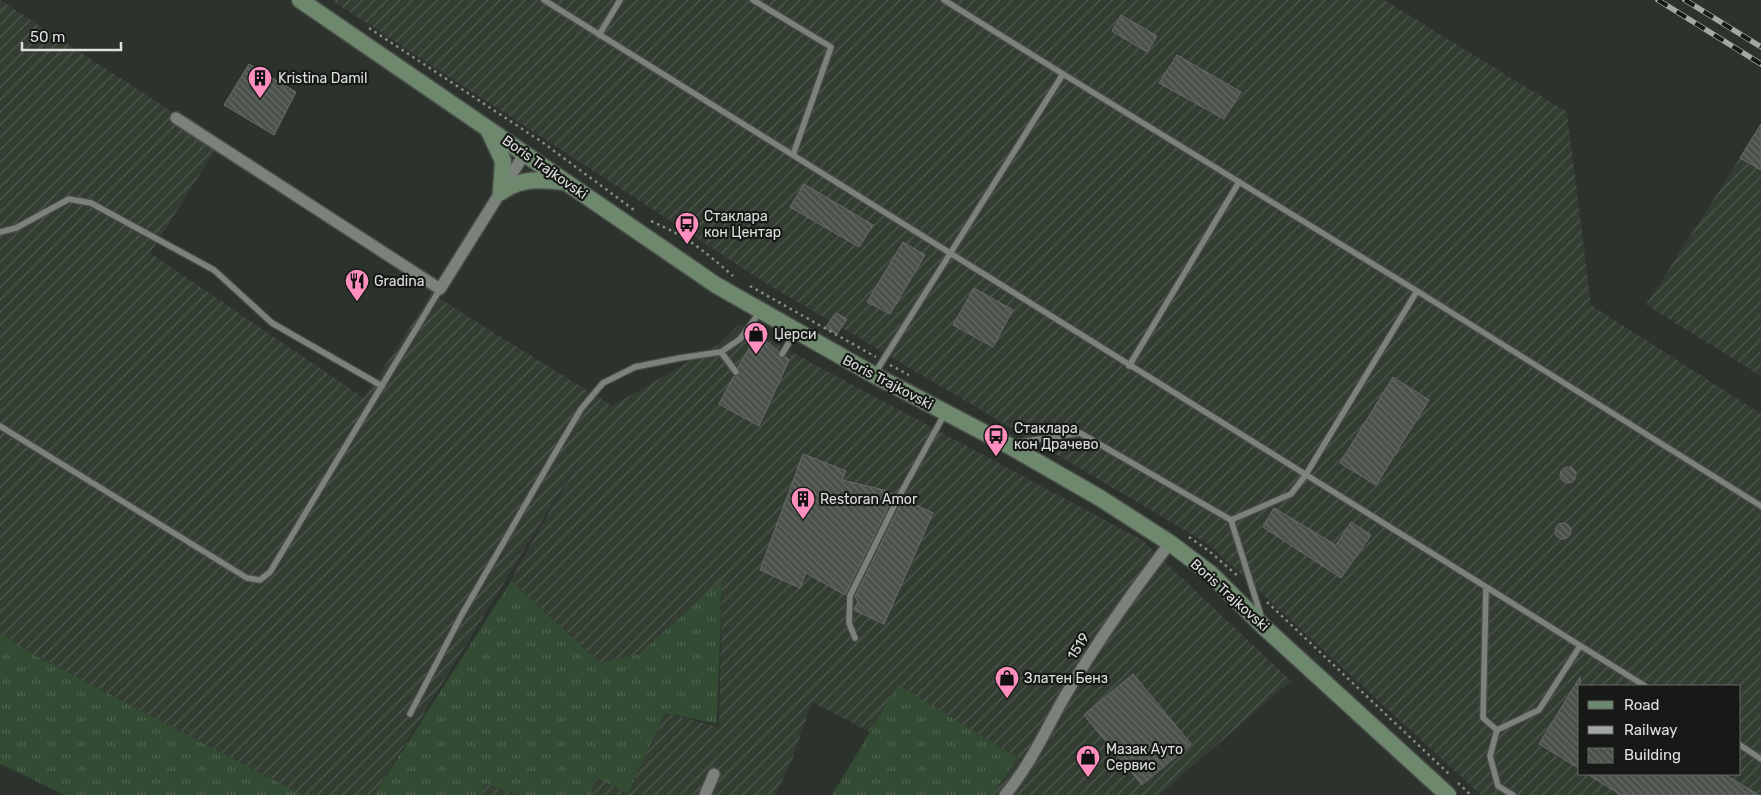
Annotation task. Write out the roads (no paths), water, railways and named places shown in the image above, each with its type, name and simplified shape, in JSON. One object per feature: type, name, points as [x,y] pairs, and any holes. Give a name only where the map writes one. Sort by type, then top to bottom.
[{"type":"main road","name":"Boris Trajkovski","points":[[300,0],[485,124],[567,183],[716,285],[874,375],[1006,444],[1100,498],[1170,543],[1211,574],[1264,627],[1448,795]]},
{"type":"main road","points":[[485,124],[494,138],[503,161],[501,192]]},
{"type":"main road","points":[[501,192],[510,186],[530,180],[544,179],[567,183]]},
{"type":"street","points":[[176,118],[440,289],[525,153]]},
{"type":"street","name":"1519","points":[[1005,795],[1019,778],[1043,740],[1067,693],[1108,626],[1170,543]]},
{"type":"street","points":[[705,795],[714,774]]},
{"type":"lane","points":[[544,0],[1304,476],[1643,685]]},
{"type":"lane","points":[[599,34],[620,0]]},
{"type":"lane","points":[[753,0],[831,47],[793,155]]},
{"type":"lane","points":[[944,0],[1418,291],[1761,506]]},
{"type":"lane","points":[[874,375],[1063,74]]},
{"type":"lane","points":[[1129,366],[1239,182]]},
{"type":"lane","points":[[0,232],[16,228],[69,199],[91,203],[214,270],[272,323],[382,386]]},
{"type":"lane","points":[[0,426],[247,578],[260,580],[270,572],[440,289]]},
{"type":"lane","points":[[1231,520],[1291,494],[1418,291]]},
{"type":"lane","points":[[410,714],[461,616],[558,448],[582,409],[603,382],[635,367],[721,352],[740,339],[761,310]]},
{"type":"lane","points":[[782,354],[797,330]]},
{"type":"lane","points":[[721,352],[736,372]]},
{"type":"lane","points":[[855,638],[849,623],[850,596],[897,500],[946,413]]},
{"type":"lane","points":[[1006,444],[1080,433],[1231,520],[1264,627]]},
{"type":"lane","points":[[1486,588],[1483,718],[1497,730]]},
{"type":"lane","points":[[1513,795],[1498,786],[1490,756],[1497,730],[1539,710],[1580,646]]},
{"type":"lane","points":[[1741,746],[1761,759]]},
{"type":"railway","points":[[1658,0],[1761,64]]},
{"type":"railway","points":[[1685,0],[1761,47]]},
{"type":"place","name":"Kristina Damil","points":[[260,99]]},
{"type":"place","name":"Стаклара кон Центар","points":[[687,245]]},
{"type":"place","name":"Gradina","points":[[357,302]]},
{"type":"place","name":"Џерси","points":[[756,355]]},
{"type":"place","name":"Стаклара кон Драчево","points":[[996,457]]},
{"type":"place","name":"Restoran Amor","points":[[803,520]]},
{"type":"place","name":"Златен Бенз","points":[[1007,699]]},
{"type":"place","name":"Мазак Ауто Сервис","points":[[1088,778]]}]
